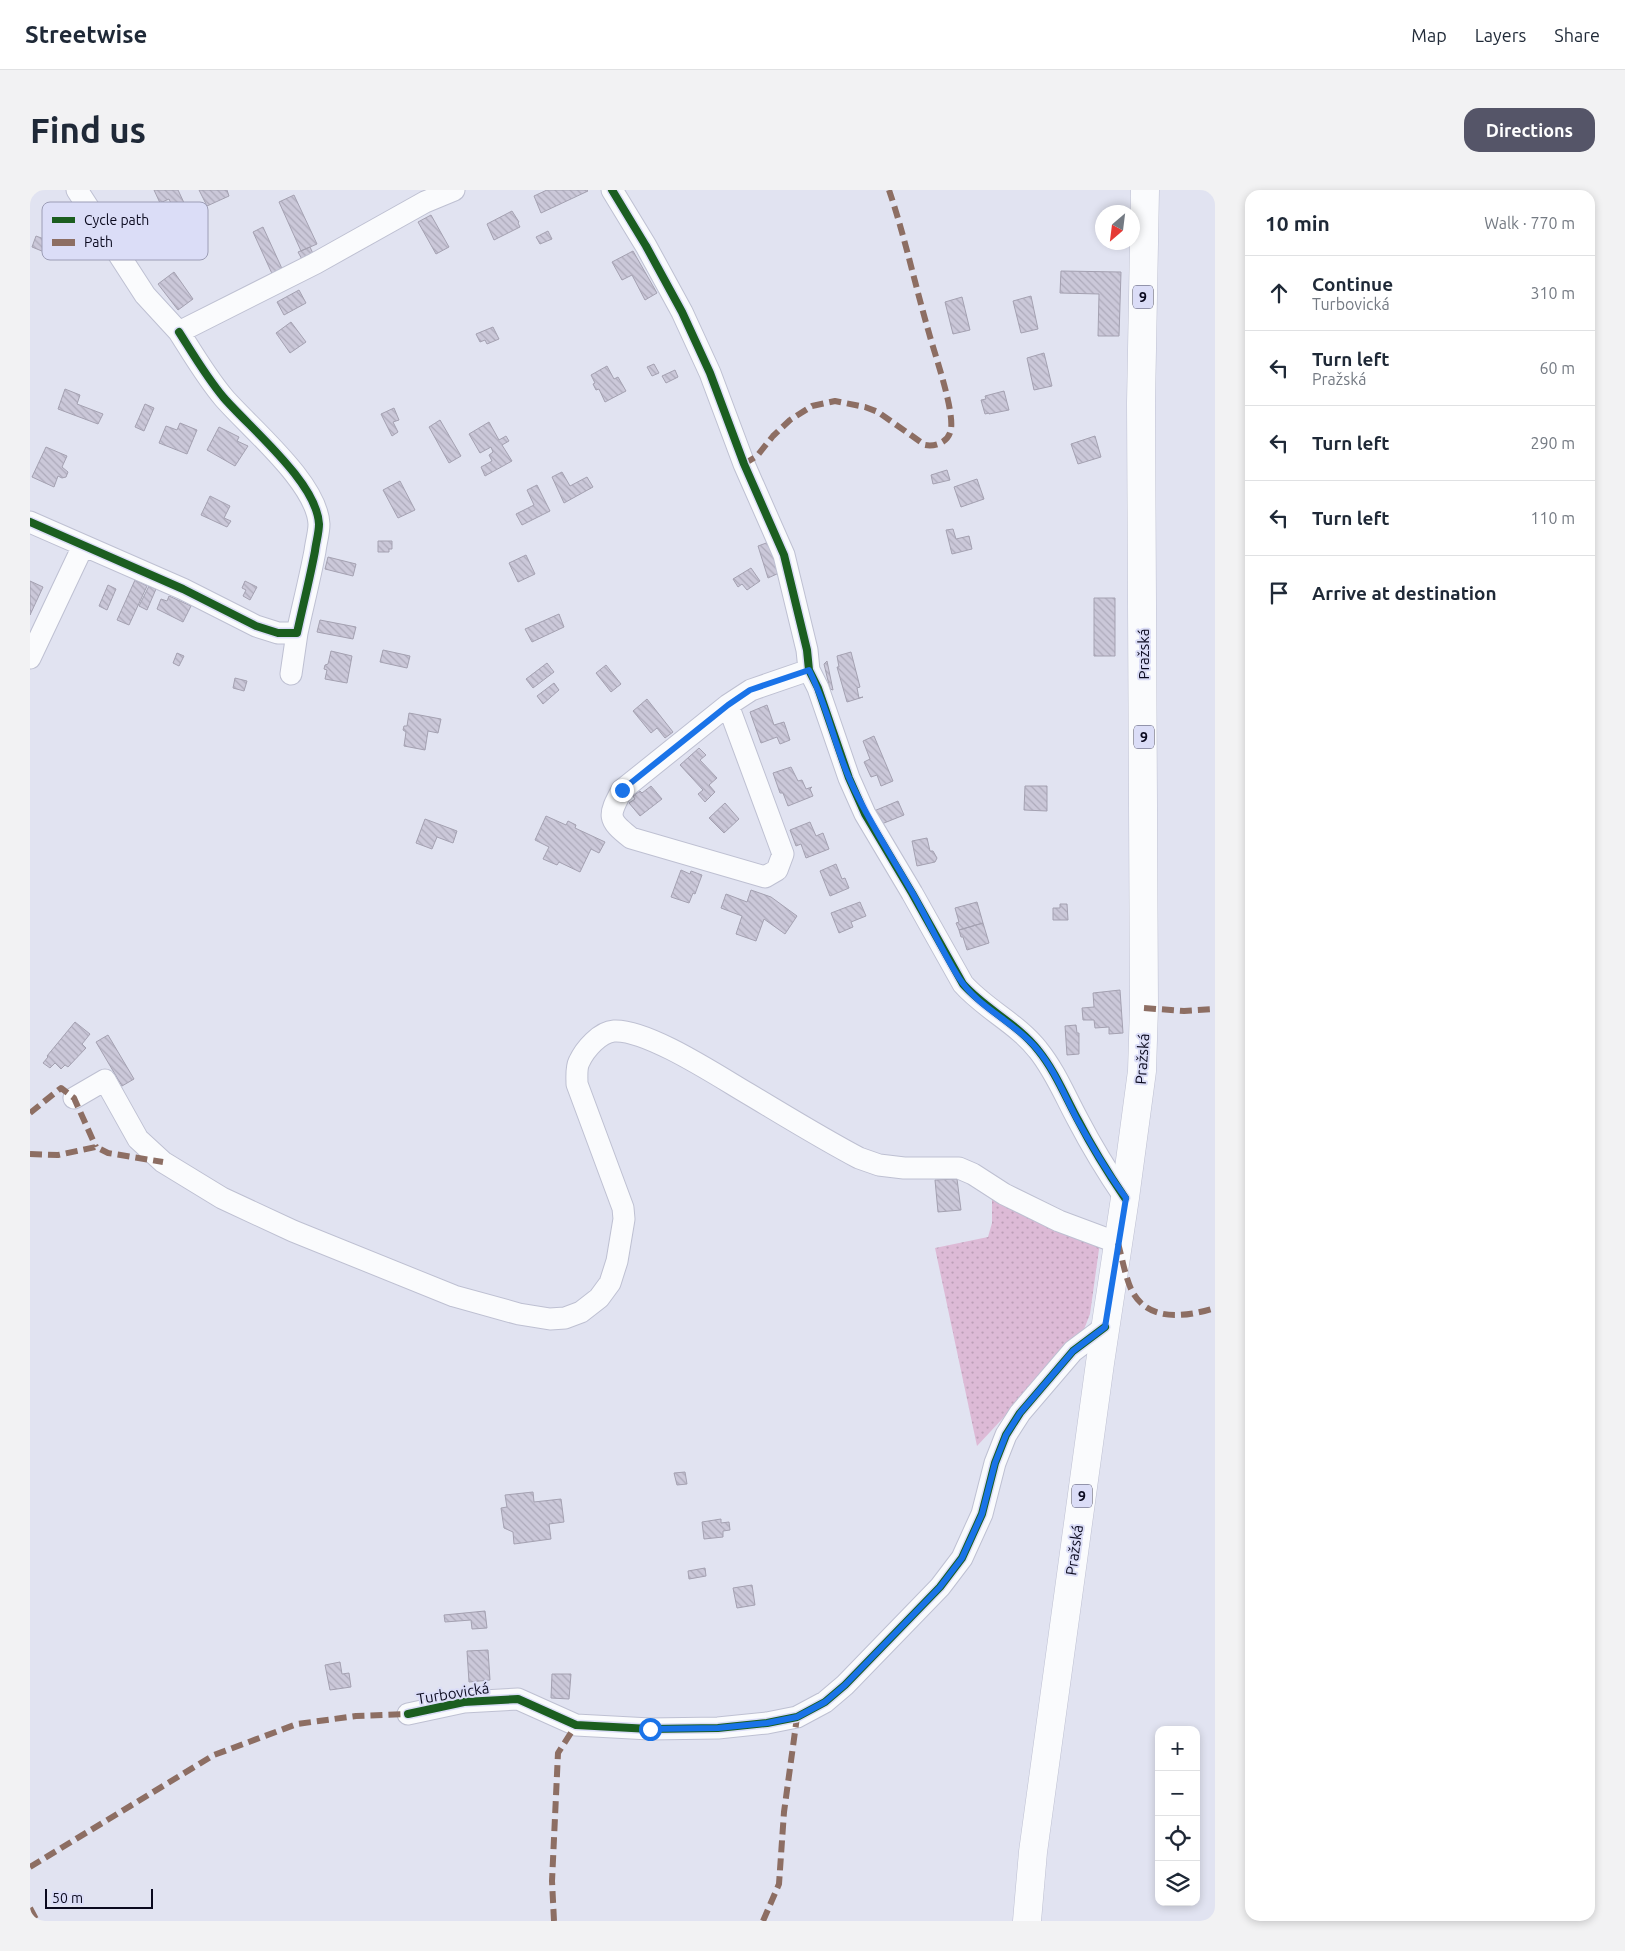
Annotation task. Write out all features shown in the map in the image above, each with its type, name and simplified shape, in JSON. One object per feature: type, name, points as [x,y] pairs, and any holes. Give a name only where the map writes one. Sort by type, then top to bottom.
[{"type":"main road","name":"Pražská","points":[[1026,1921],[1105,1327],[1126,1198],[1142,1071],[1144,1008],[1141,403],[1145,190]]},
{"type":"street","points":[[77,190],[85,202]]},
{"type":"street","points":[[179,332],[316,263],[425,202],[452,190]]},
{"type":"street","points":[[612,190],[646,246],[682,312],[710,374],[744,464],[784,555],[807,650],[809,670],[818,688],[849,778],[865,814],[912,893],[958,977],[971,993],[1037,1048],[1052,1071],[1109,1175],[1126,1198]]},
{"type":"street","points":[[122,260],[145,295],[179,332],[224,397],[297,477],[310,494],[319,524],[297,633],[291,674]]},
{"type":"street","points":[[30,522],[182,590],[256,626],[278,633],[297,633]]},
{"type":"street","points":[[30,658],[83,546]]},
{"type":"street","points":[[728,705],[783,854],[777,870],[765,877],[631,838],[615,825],[612,809],[622,790],[728,705],[750,690],[809,670]]},
{"type":"street","points":[[74,1098],[105,1080],[138,1139],[163,1162],[222,1198],[293,1231],[454,1296],[519,1314],[550,1319],[565,1318],[581,1312],[599,1298],[610,1283],[617,1261],[624,1219],[623,1208],[577,1084],[578,1063],[586,1050],[604,1032],[631,1033],[656,1042],[695,1062],[859,1158],[878,1164],[904,1168],[960,1168],[1004,1194],[1059,1221],[1118,1243]]},
{"type":"street","name":"Turbovická","points":[[408,1714],[464,1702],[518,1700],[576,1725],[650,1729],[718,1728],[767,1723],[797,1717],[825,1702],[845,1685],[933,1594],[962,1558],[982,1514],[995,1463],[1006,1435],[1020,1413],[1073,1351],[1105,1327]]},
{"type":"shaded area","points":[[992,1194],[1100,1242],[1090,1314],[1083,1332],[977,1446],[935,1248],[988,1237],[992,1223]]},
{"type":"building","points":[[154,190],[178,190],[184,202],[170,202],[169,199],[160,202]]},
{"type":"building","points":[[199,190],[227,190],[229,196],[208,206],[208,202],[205,202]]},
{"type":"building","points":[[547,190],[588,191],[541,213],[534,196]]},
{"type":"building","points":[[294,195],[317,244],[301,251],[279,202]]},
{"type":"building","points":[[512,211],[520,227],[494,240],[487,224]]},
{"type":"building","points":[[431,215],[449,247],[436,254],[418,222]]},
{"type":"building","points":[[263,227],[284,273],[274,278],[253,232]]},
{"type":"building","points":[[548,231],[552,239],[540,244],[536,237]]},
{"type":"building","points":[[36,236],[42,238],[42,251],[32,247]]},
{"type":"building","points":[[310,247],[315,258],[304,263],[298,252]]},
{"type":"building","points":[[633,251],[657,293],[645,300],[632,275],[622,280],[612,262]]},
{"type":"building","points":[[1061,271],[1121,272],[1119,336],[1098,336],[1099,294],[1060,293]]},
{"type":"building","points":[[174,272],[193,299],[178,310],[158,284]]},
{"type":"building","points":[[299,290],[306,303],[284,315],[277,302]]},
{"type":"building","points":[[1031,296],[1038,329],[1021,333],[1013,301]]},
{"type":"building","points":[[962,297],[970,330],[953,334],[945,302]]},
{"type":"building","points":[[291,322],[306,342],[290,353],[276,333]]},
{"type":"building","points":[[493,327],[499,339],[487,344],[485,340],[480,342],[476,334]]},
{"type":"building","points":[[1044,353],[1052,386],[1034,390],[1027,358]]},
{"type":"building","points":[[654,364],[659,373],[652,376],[647,367]]},
{"type":"building","points":[[607,366],[614,379],[618,377],[626,391],[605,402],[599,389],[596,390],[591,375]]},
{"type":"building","points":[[675,370],[678,377],[666,383],[662,376]]},
{"type":"building","points":[[65,389],[80,395],[77,404],[103,414],[98,424],[58,409]]},
{"type":"building","points":[[1004,391],[1009,410],[985,414],[981,400],[986,399],[985,396]]},
{"type":"building","points":[[145,404],[154,408],[144,431],[135,427]]},
{"type":"building","points":[[394,408],[399,420],[393,422],[398,432],[392,436],[381,414]]},
{"type":"building","points":[[440,420],[461,456],[449,463],[429,427]]},
{"type":"building","points":[[489,422],[499,440],[506,436],[509,441],[502,445],[512,461],[485,476],[481,467],[492,461],[489,455],[493,452],[491,447],[480,453],[469,434]]},
{"type":"building","points":[[180,423],[197,430],[187,454],[159,443],[166,426],[177,430]]},
{"type":"building","points":[[219,427],[239,437],[237,441],[248,446],[235,466],[207,450]]},
{"type":"building","points":[[1095,436],[1101,457],[1078,464],[1071,444]]},
{"type":"building","points":[[46,447],[67,456],[62,467],[68,472],[66,477],[58,476],[54,487],[32,477]]},
{"type":"building","points":[[947,470],[950,480],[933,484],[931,475]]},
{"type":"building","points":[[562,472],[570,486],[587,477],[593,487],[564,503],[552,477]]},
{"type":"building","points":[[977,479],[984,499],[961,507],[954,487]]},
{"type":"building","points":[[400,481],[415,510],[398,518],[383,490]]},
{"type":"building","points":[[537,485],[550,511],[522,525],[516,514],[534,505],[527,490]]},
{"type":"building","points":[[210,496],[230,506],[224,518],[231,521],[227,527],[201,515]]},
{"type":"building","points":[[953,529],[956,539],[969,536],[972,549],[952,554],[946,530]]},
{"type":"building","points":[[378,541],[392,541],[392,549],[389,549],[389,552],[378,552]]},
{"type":"building","points":[[769,542],[779,573],[768,578],[758,546]]},
{"type":"building","points":[[526,555],[535,574],[518,582],[509,563]]},
{"type":"building","points":[[328,557],[356,564],[353,576],[325,569]]},
{"type":"building","points":[[751,568],[760,581],[747,590],[742,584],[738,587],[733,579]]},
{"type":"building","points":[[135,580],[147,586],[129,625],[117,620]]},
{"type":"building","points":[[30,581],[43,587],[30,615]]},
{"type":"building","points":[[245,581],[257,587],[250,600],[243,596],[246,590],[242,588]]},
{"type":"building","points":[[108,585],[116,589],[107,610],[99,606]]},
{"type":"building","points":[[149,586],[156,589],[147,610],[139,606]]},
{"type":"building","points":[[169,596],[191,606],[183,622],[157,609],[161,599],[167,601]]},
{"type":"building","points":[[1094,598],[1115,598],[1115,656],[1094,656]]},
{"type":"building","points":[[559,614],[564,627],[532,642],[525,629]]},
{"type":"building","points":[[320,620],[356,627],[353,639],[317,632]]},
{"type":"building","points":[[383,650],[410,656],[407,668],[380,662]]},
{"type":"building","points":[[331,651],[352,656],[347,683],[325,679],[327,670],[324,669],[325,665],[328,664]]},
{"type":"building","points":[[851,652],[860,687],[857,688],[859,698],[863,697],[847,702],[837,667],[839,667],[837,656]]},
{"type":"building","points":[[177,653],[184,656],[179,666],[173,663]]},
{"type":"building","points":[[827,661],[833,690],[830,689],[824,664]]},
{"type":"building","points":[[547,663],[554,672],[533,688],[526,679]]},
{"type":"building","points":[[606,665],[621,684],[611,692],[596,673]]},
{"type":"building","points":[[235,678],[247,681],[244,691],[233,688]]},
{"type":"building","points":[[554,683],[559,690],[543,704],[537,696]]},
{"type":"building","points":[[647,699],[673,732],[665,738],[657,728],[651,733],[633,711]]},
{"type":"building","points":[[767,705],[774,725],[784,722],[790,740],[780,744],[777,737],[761,743],[750,712]]},
{"type":"building","points":[[409,713],[441,719],[438,733],[428,731],[425,750],[404,746],[406,732],[403,730],[404,726],[407,726]]},
{"type":"building","points":[[874,736],[893,781],[881,786],[877,775],[871,777],[864,762],[870,759],[863,741]]},
{"type":"building","points":[[699,748],[706,755],[700,760],[717,778],[709,785],[715,792],[705,802],[698,794],[703,790],[680,765]]},
{"type":"building","points":[[791,767],[798,781],[802,780],[806,789],[812,787],[810,789],[813,796],[788,806],[783,793],[780,793],[773,773]]},
{"type":"building","points":[[651,786],[662,799],[640,816],[629,803],[635,799],[633,796],[640,791],[642,793]]},
{"type":"building","points":[[1025,786],[1047,786],[1047,811],[1024,810]]},
{"type":"building","points":[[898,801],[904,815],[879,825],[874,811]]},
{"type":"building","points":[[725,803],[739,819],[724,833],[709,818]]},
{"type":"building","points":[[546,816],[566,825],[568,821],[576,825],[575,828],[605,842],[599,853],[591,849],[580,872],[559,862],[557,865],[543,859],[549,847],[535,840]]},
{"type":"building","points":[[425,819],[457,831],[453,843],[437,837],[432,849],[416,843]]},
{"type":"building","points":[[810,822],[816,836],[823,833],[829,849],[806,858],[801,844],[796,846],[790,830]]},
{"type":"building","points":[[927,838],[930,851],[933,851],[937,858],[935,862],[917,866],[912,841]]},
{"type":"building","points":[[836,864],[842,879],[845,878],[849,888],[830,896],[820,871]]},
{"type":"building","points":[[681,870],[690,874],[691,871],[702,875],[695,894],[693,893],[689,903],[671,897]]},
{"type":"building","points":[[751,890],[771,897],[797,916],[785,934],[764,919],[756,941],[736,934],[742,916],[721,908],[726,894],[747,902]]},
{"type":"building","points":[[860,902],[866,916],[851,922],[853,927],[839,933],[831,913]]},
{"type":"building","points":[[977,902],[983,923],[959,930],[956,923],[959,922],[955,908]]},
{"type":"building","points":[[1060,904],[1067,904],[1068,920],[1053,920],[1053,908],[1060,908]]},
{"type":"building","points":[[983,923],[989,943],[967,950],[959,930]]},
{"type":"building","points":[[1120,990],[1123,1033],[1109,1034],[1109,1027],[1095,1028],[1094,1020],[1083,1020],[1082,1008],[1094,1007],[1093,993]]},
{"type":"building","points":[[75,1022],[90,1034],[82,1044],[86,1048],[68,1067],[65,1065],[61,1069],[55,1063],[50,1068],[43,1063]]},
{"type":"building","points":[[1076,1025],[1077,1033],[1079,1033],[1079,1054],[1067,1055],[1065,1026]]},
{"type":"building","points":[[108,1035],[134,1079],[122,1086],[96,1042]]},
{"type":"building","points":[[957,1179],[961,1210],[938,1212],[935,1180]]},
{"type":"building","points":[[685,1472],[687,1484],[677,1485],[674,1473]]},
{"type":"building","points":[[533,1492],[534,1502],[561,1499],[564,1522],[549,1524],[551,1539],[514,1544],[513,1532],[504,1528],[501,1508],[507,1507],[505,1495]]},
{"type":"building","points":[[721,1519],[721,1523],[729,1522],[730,1530],[723,1531],[723,1537],[704,1539],[702,1522]]},
{"type":"building","points":[[705,1568],[706,1576],[689,1579],[688,1571]]},
{"type":"building","points":[[752,1585],[755,1605],[737,1608],[733,1588]]},
{"type":"building","points":[[485,1611],[487,1628],[472,1629],[471,1620],[445,1622],[444,1615]]},
{"type":"building","points":[[488,1650],[490,1680],[469,1682],[467,1651]]},
{"type":"building","points":[[340,1662],[342,1674],[349,1673],[351,1687],[330,1690],[325,1665]]},
{"type":"building","points":[[552,1674],[571,1674],[569,1699],[551,1698]]},
{"type":"marked path","points":[[744,464],[757,456],[773,436],[790,420],[812,406],[835,401],[865,407],[878,412],[925,445],[941,443],[950,434],[951,420],[947,396],[889,190]]},
{"type":"marked path","points":[[1144,1008],[1184,1011],[1215,1009]]},
{"type":"marked path","points":[[30,1113],[61,1088],[74,1098],[96,1147]]},
{"type":"marked path","points":[[30,1154],[58,1155],[96,1147],[108,1153],[163,1162]]},
{"type":"marked path","points":[[1118,1243],[1131,1289],[1138,1300],[1147,1308],[1168,1315],[1192,1314],[1215,1308]]},
{"type":"marked path","points":[[30,1867],[214,1755],[297,1724],[356,1716],[408,1714]]},
{"type":"marked path","points":[[763,1921],[779,1884],[784,1812],[797,1717]]},
{"type":"marked path","points":[[554,1921],[552,1881],[558,1753],[576,1725]]},
{"type":"marked path","points":[[30,1908],[37,1921]]},
{"type":"cycle path","points":[[612,190],[646,246],[682,312],[710,373],[744,464],[784,555],[807,650],[809,670],[818,688],[849,778],[865,814],[963,984],[981,1001],[1021,1032],[1038,1050],[1055,1075],[1083,1130],[1125,1198]]},
{"type":"cycle path","points":[[30,522],[183,589],[256,626],[278,633],[297,633],[319,531],[315,508],[307,491],[295,474],[224,398],[200,366],[179,332]]},
{"type":"cycle path","points":[[408,1714],[464,1702],[518,1699],[576,1725],[650,1729],[718,1728],[767,1723],[797,1717],[825,1702],[845,1685],[940,1587],[962,1558],[982,1514],[995,1463],[1006,1435],[1020,1413],[1073,1351],[1105,1327]]},
{"type":"route","points":[[622,790],[728,705],[750,690],[809,670],[818,688],[849,778],[865,814],[912,893],[958,977],[971,993],[1037,1048],[1052,1071],[1109,1175],[1126,1198],[1105,1327],[1073,1351],[1020,1413],[1006,1435],[995,1463],[982,1514],[974,1534],[962,1558],[940,1587],[845,1685],[825,1702],[797,1717],[767,1723],[718,1728],[650,1729]]}]
